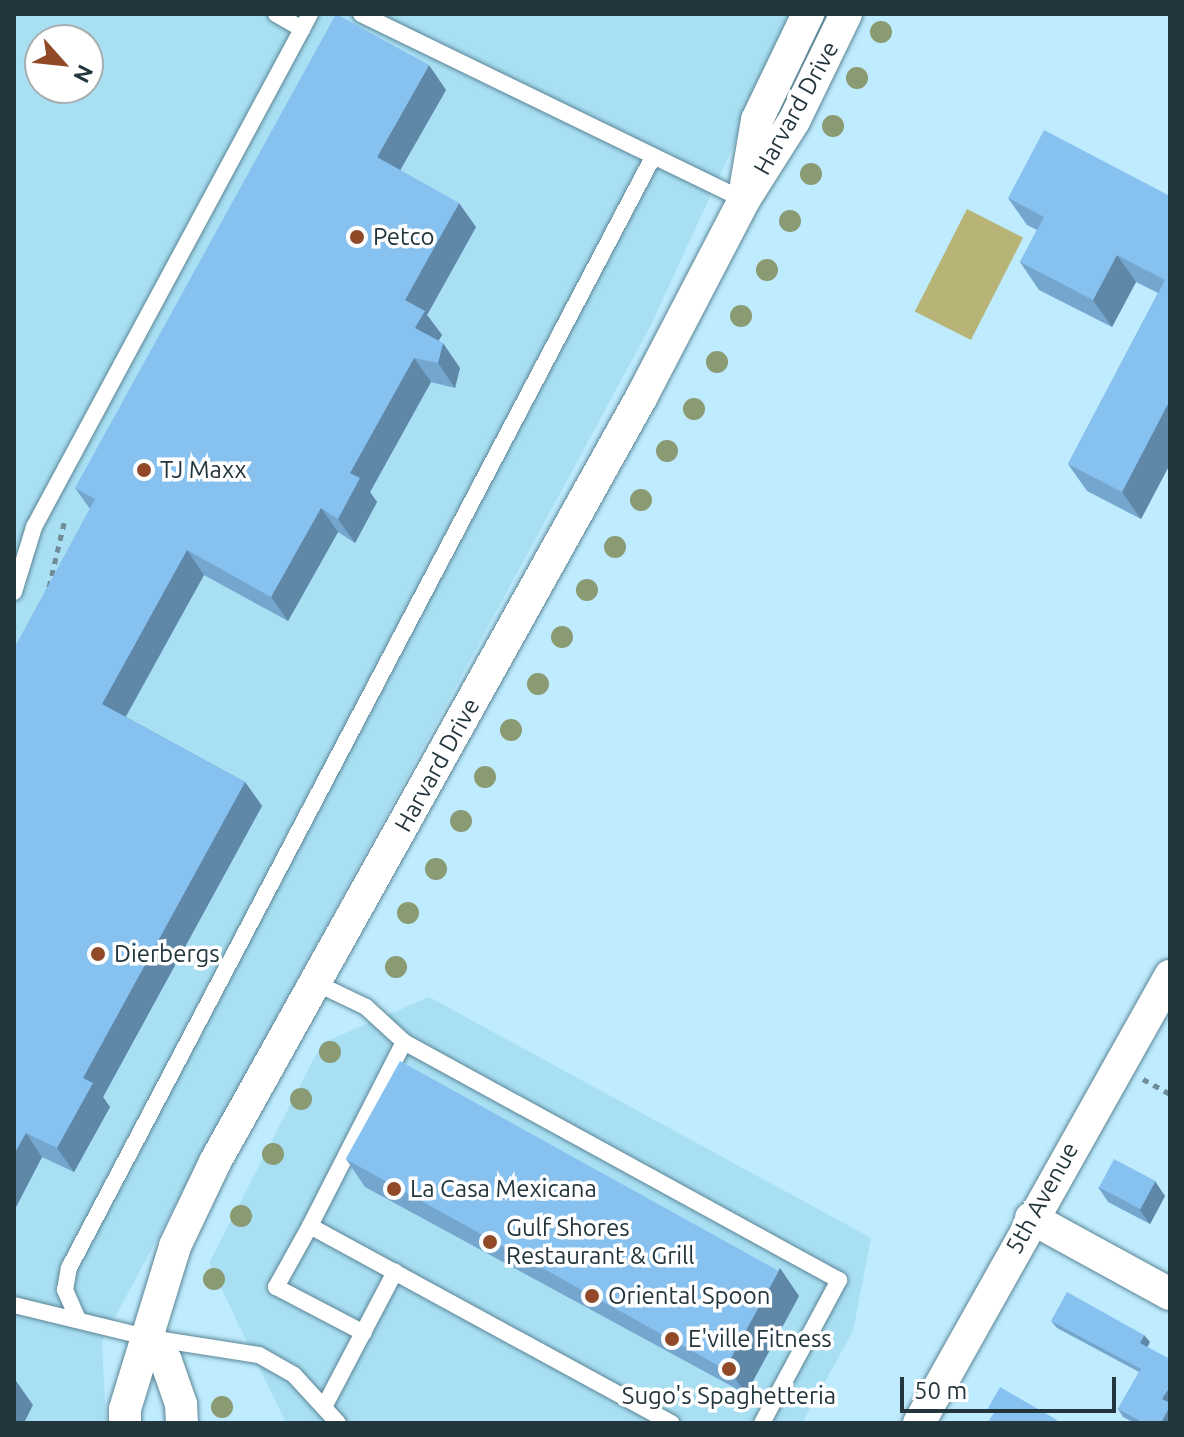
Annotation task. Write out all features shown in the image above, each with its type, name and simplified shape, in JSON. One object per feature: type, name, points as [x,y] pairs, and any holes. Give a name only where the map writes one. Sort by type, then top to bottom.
[{"type":"street","name":"Harvard Drive","points":[[744,200],[757,120],[808,14]]},
{"type":"street","name":"Harvard Drive","points":[[125,1423],[125,1409],[150,1338],[175,1246],[215,1162],[642,396],[744,200],[794,121],[846,14]]},
{"type":"street","name":"5th Avenue","points":[[919,1423],[1031,1218],[1170,976]]},
{"type":"street","points":[[1031,1218],[1170,1294]]},
{"type":"street","points":[[150,1338],[166,1361],[181,1404],[182,1423]]},
{"type":"lane","points":[[14,592],[34,527],[306,21],[276,14]]},
{"type":"lane","points":[[361,14],[744,200]]},
{"type":"lane","points":[[77,1317],[65,1290],[69,1268],[653,157]]},
{"type":"lane","points":[[316,983],[366,1007],[404,1042],[839,1280],[762,1423]]},
{"type":"lane","points":[[364,1333],[276,1287],[404,1042]]},
{"type":"lane","points":[[310,1226],[672,1423]]},
{"type":"lane","points":[[324,1407],[395,1272]]},
{"type":"lane","points":[[14,1305],[77,1317],[150,1338],[259,1355],[294,1375],[338,1423]]},
{"type":"path","points":[[46,597],[67,514]]},
{"type":"path","points":[[1142,1078],[1170,1094]]},
{"type":"shaded area","points":[[14,14],[794,14],[651,325],[102,1341],[106,1423],[14,1423]]},
{"type":"shaded area","points":[[967,209],[1023,238],[971,340],[915,311]]},
{"type":"shaded area","points":[[429,997],[871,1238],[853,1331],[802,1423],[286,1423],[209,1263],[322,1043]]},
{"type":"building","points":[[336,14],[429,65],[377,157],[459,203],[405,300],[425,311],[415,328],[443,343],[438,363],[414,358],[350,473],[360,478],[338,519],[321,508],[271,597],[187,550],[102,704],[245,782],[83,1078],[93,1083],[57,1148],[26,1133],[14,1154],[14,649],[95,499],[75,488]]},
{"type":"building","points":[[1044,130],[1170,196],[1170,400],[1122,492],[1068,464],[1165,280],[1117,255],[1093,300],[1020,262],[1044,217],[1008,198]]},
{"type":"building","points":[[400,1061],[779,1271],[724,1369],[346,1159]]},
{"type":"building","points":[[1114,1159],[1155,1181],[1140,1209],[1099,1187]]},
{"type":"building","points":[[1067,1292],[1144,1335],[1140,1343],[1170,1359],[1170,1386],[1162,1399],[1170,1406],[1161,1423],[1144,1423],[1118,1409],[1141,1369],[1051,1321]]},
{"type":"building","points":[[1000,1387],[1057,1420],[1056,1423],[987,1423],[994,1413],[987,1410]]},
{"type":"place","name":"Petco","points":[[357,237]]},
{"type":"place","name":"TJ Maxx","points":[[144,470]]},
{"type":"place","name":"Dierbergs","points":[[98,954]]},
{"type":"place","name":"La Casa Mexicana","points":[[394,1189]]},
{"type":"place","name":"Gulf Shores Restaurant & Grill","points":[[490,1242]]},
{"type":"place","name":"Oriental Spoon","points":[[592,1296]]},
{"type":"place","name":"E'ville Fitness","points":[[672,1339]]},
{"type":"place","name":"Sugo's Spaghetteria","points":[[729,1369]]}]
